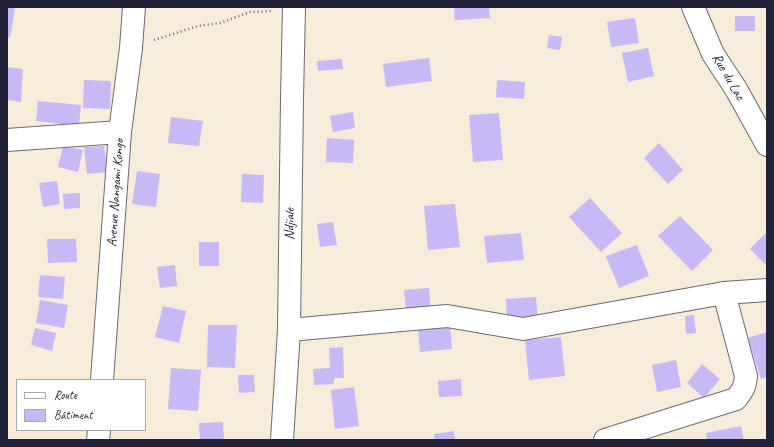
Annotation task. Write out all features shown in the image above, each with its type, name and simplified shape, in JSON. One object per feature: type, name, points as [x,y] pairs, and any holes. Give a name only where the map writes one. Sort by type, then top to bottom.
[{"type":"street","name":"Avenue Nangami Kongo","points":[[102,379],[120,132],[131,48],[134,7]]},
{"type":"street","name":"Rue du Lac","points":[[693,7],[713,54],[736,89],[767,145]]},
{"type":"street","name":"Ndjiale","points":[[282,440],[289,330],[294,8]]},
{"type":"street","points":[[7,140],[120,132]]},
{"type":"street","points":[[289,330],[447,316],[523,329],[724,293],[767,290]]},
{"type":"street","points":[[605,440],[736,399],[743,391],[746,385],[746,376],[724,293]]},
{"type":"path","points":[[131,48],[198,26],[220,24],[250,12],[294,8]]},
{"type":"building","points":[[7,7],[15,8],[10,38],[7,37]]},
{"type":"building","points":[[454,7],[489,7],[490,18],[455,20]]},
{"type":"building","points":[[735,16],[755,16],[755,31],[735,31]]},
{"type":"building","points":[[635,18],[639,43],[611,47],[607,22]]},
{"type":"building","points":[[549,35],[562,37],[560,50],[547,48]]},
{"type":"building","points":[[648,48],[654,76],[628,82],[622,53]]},
{"type":"building","points":[[429,58],[432,81],[386,87],[383,64]]},
{"type":"building","points":[[342,59],[343,69],[318,71],[317,61]]},
{"type":"building","points":[[7,67],[23,69],[21,102],[7,100]]},
{"type":"building","points":[[84,80],[111,81],[110,109],[83,108]]},
{"type":"building","points":[[497,80],[525,82],[524,99],[496,97]]},
{"type":"building","points":[[38,101],[81,105],[79,126],[36,121]]},
{"type":"building","points":[[353,112],[355,128],[333,132],[330,116]]},
{"type":"building","points":[[499,113],[503,160],[473,162],[469,115]]},
{"type":"building","points":[[171,117],[203,121],[199,146],[168,143]]},
{"type":"building","points":[[327,138],[354,140],[353,163],[326,162]]},
{"type":"building","points":[[659,143],[683,170],[668,184],[644,158]]},
{"type":"building","points":[[63,146],[83,150],[78,172],[58,167]]},
{"type":"building","points":[[104,146],[107,172],[87,174],[84,147]]},
{"type":"building","points":[[137,171],[160,174],[156,207],[132,204]]},
{"type":"building","points":[[242,174],[264,175],[263,203],[241,202]]},
{"type":"building","points":[[57,181],[60,204],[43,207],[39,183]]},
{"type":"building","points":[[80,193],[80,208],[64,209],[63,194]]},
{"type":"building","points":[[590,198],[622,233],[601,252],[569,217]]},
{"type":"building","points":[[455,204],[460,247],[428,250],[424,206]]},
{"type":"building","points":[[680,216],[713,250],[692,271],[658,236]]},
{"type":"building","points":[[333,222],[337,245],[320,247],[317,224]]},
{"type":"building","points":[[767,232],[767,266],[750,249]]},
{"type":"building","points":[[521,233],[524,260],[487,263],[484,236]]},
{"type":"building","points":[[47,239],[76,239],[77,262],[48,263]]},
{"type":"building","points":[[199,242],[219,242],[219,266],[199,266]]},
{"type":"building","points":[[637,245],[649,276],[619,288],[606,256]]},
{"type":"building","points":[[175,265],[177,286],[160,288],[157,267]]},
{"type":"building","points":[[40,275],[65,277],[63,299],[38,297]]},
{"type":"building","points":[[429,288],[431,314],[407,317],[404,290]]},
{"type":"building","points":[[536,297],[538,320],[507,321],[506,299]]},
{"type":"building","points":[[40,300],[68,305],[64,328],[36,323]]},
{"type":"building","points":[[163,306],[186,311],[179,343],[155,337]]},
{"type":"building","points":[[694,315],[696,333],[686,334],[685,316]]},
{"type":"building","points":[[450,324],[452,349],[420,352],[418,326]]},
{"type":"building","points":[[208,325],[237,325],[235,368],[207,367]]},
{"type":"building","points":[[35,328],[56,333],[52,351],[31,345]]},
{"type":"building","points":[[767,332],[767,377],[761,379],[748,338]]},
{"type":"building","points":[[561,337],[565,376],[529,380],[525,340]]},
{"type":"building","points":[[343,347],[344,378],[334,378],[334,384],[314,385],[313,369],[330,368],[329,348]]},
{"type":"building","points":[[676,360],[681,387],[657,392],[652,365]]},
{"type":"building","points":[[702,364],[720,379],[704,398],[687,383]]},
{"type":"building","points":[[171,368],[201,370],[198,411],[168,409]]},
{"type":"building","points":[[238,375],[254,375],[255,392],[239,393]]},
{"type":"building","points":[[461,379],[462,396],[439,397],[438,381]]},
{"type":"building","points":[[354,387],[359,426],[335,429],[331,390]]},
{"type":"building","points":[[223,422],[224,440],[200,440],[199,423]]},
{"type":"building","points":[[741,426],[744,440],[707,440],[706,433]]},
{"type":"building","points":[[454,431],[455,440],[435,440],[434,434]]}]
